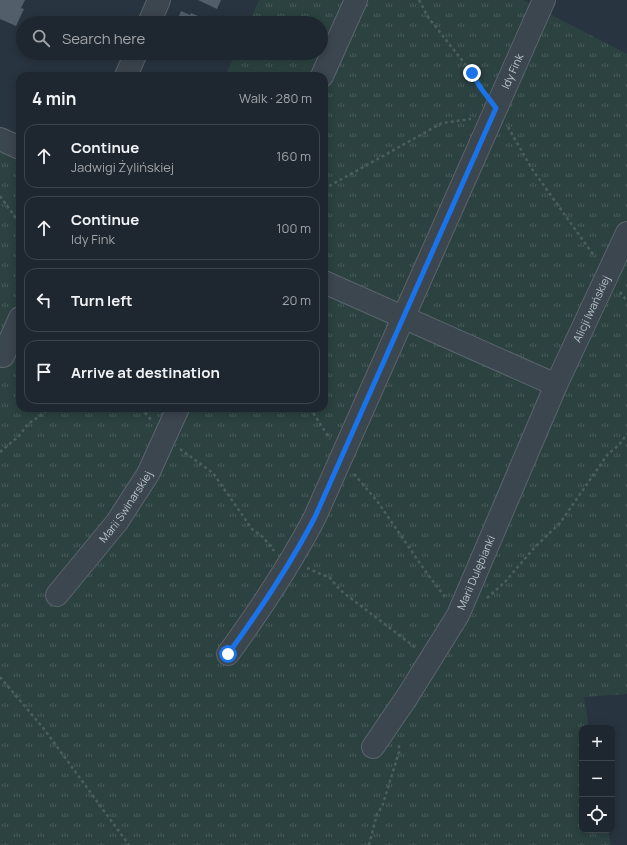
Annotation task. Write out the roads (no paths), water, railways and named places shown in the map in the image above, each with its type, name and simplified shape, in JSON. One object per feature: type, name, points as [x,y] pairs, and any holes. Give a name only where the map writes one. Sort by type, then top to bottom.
[{"type":"street","points":[[152,16],[159,0]]},
{"type":"street","points":[[324,72],[356,0]]},
{"type":"street","name":"Idy Fink","points":[[228,654],[260,611],[293,559],[342,458],[402,318],[544,0]]},
{"type":"street","points":[[128,72],[133,60]]},
{"type":"street","points":[[0,139],[16,146]]},
{"type":"street","name":"Alicji Iwańskiej","points":[[556,385],[627,233]]},
{"type":"street","points":[[328,284],[402,318],[556,385]]},
{"type":"street","points":[[3,356],[16,327]]},
{"type":"street","name":"Marii Dulębianki","points":[[373,747],[407,697],[458,615],[556,385]]},
{"type":"street","name":"Marii Swinarskiej","points":[[57,595],[117,522],[148,474],[176,412]]}]
